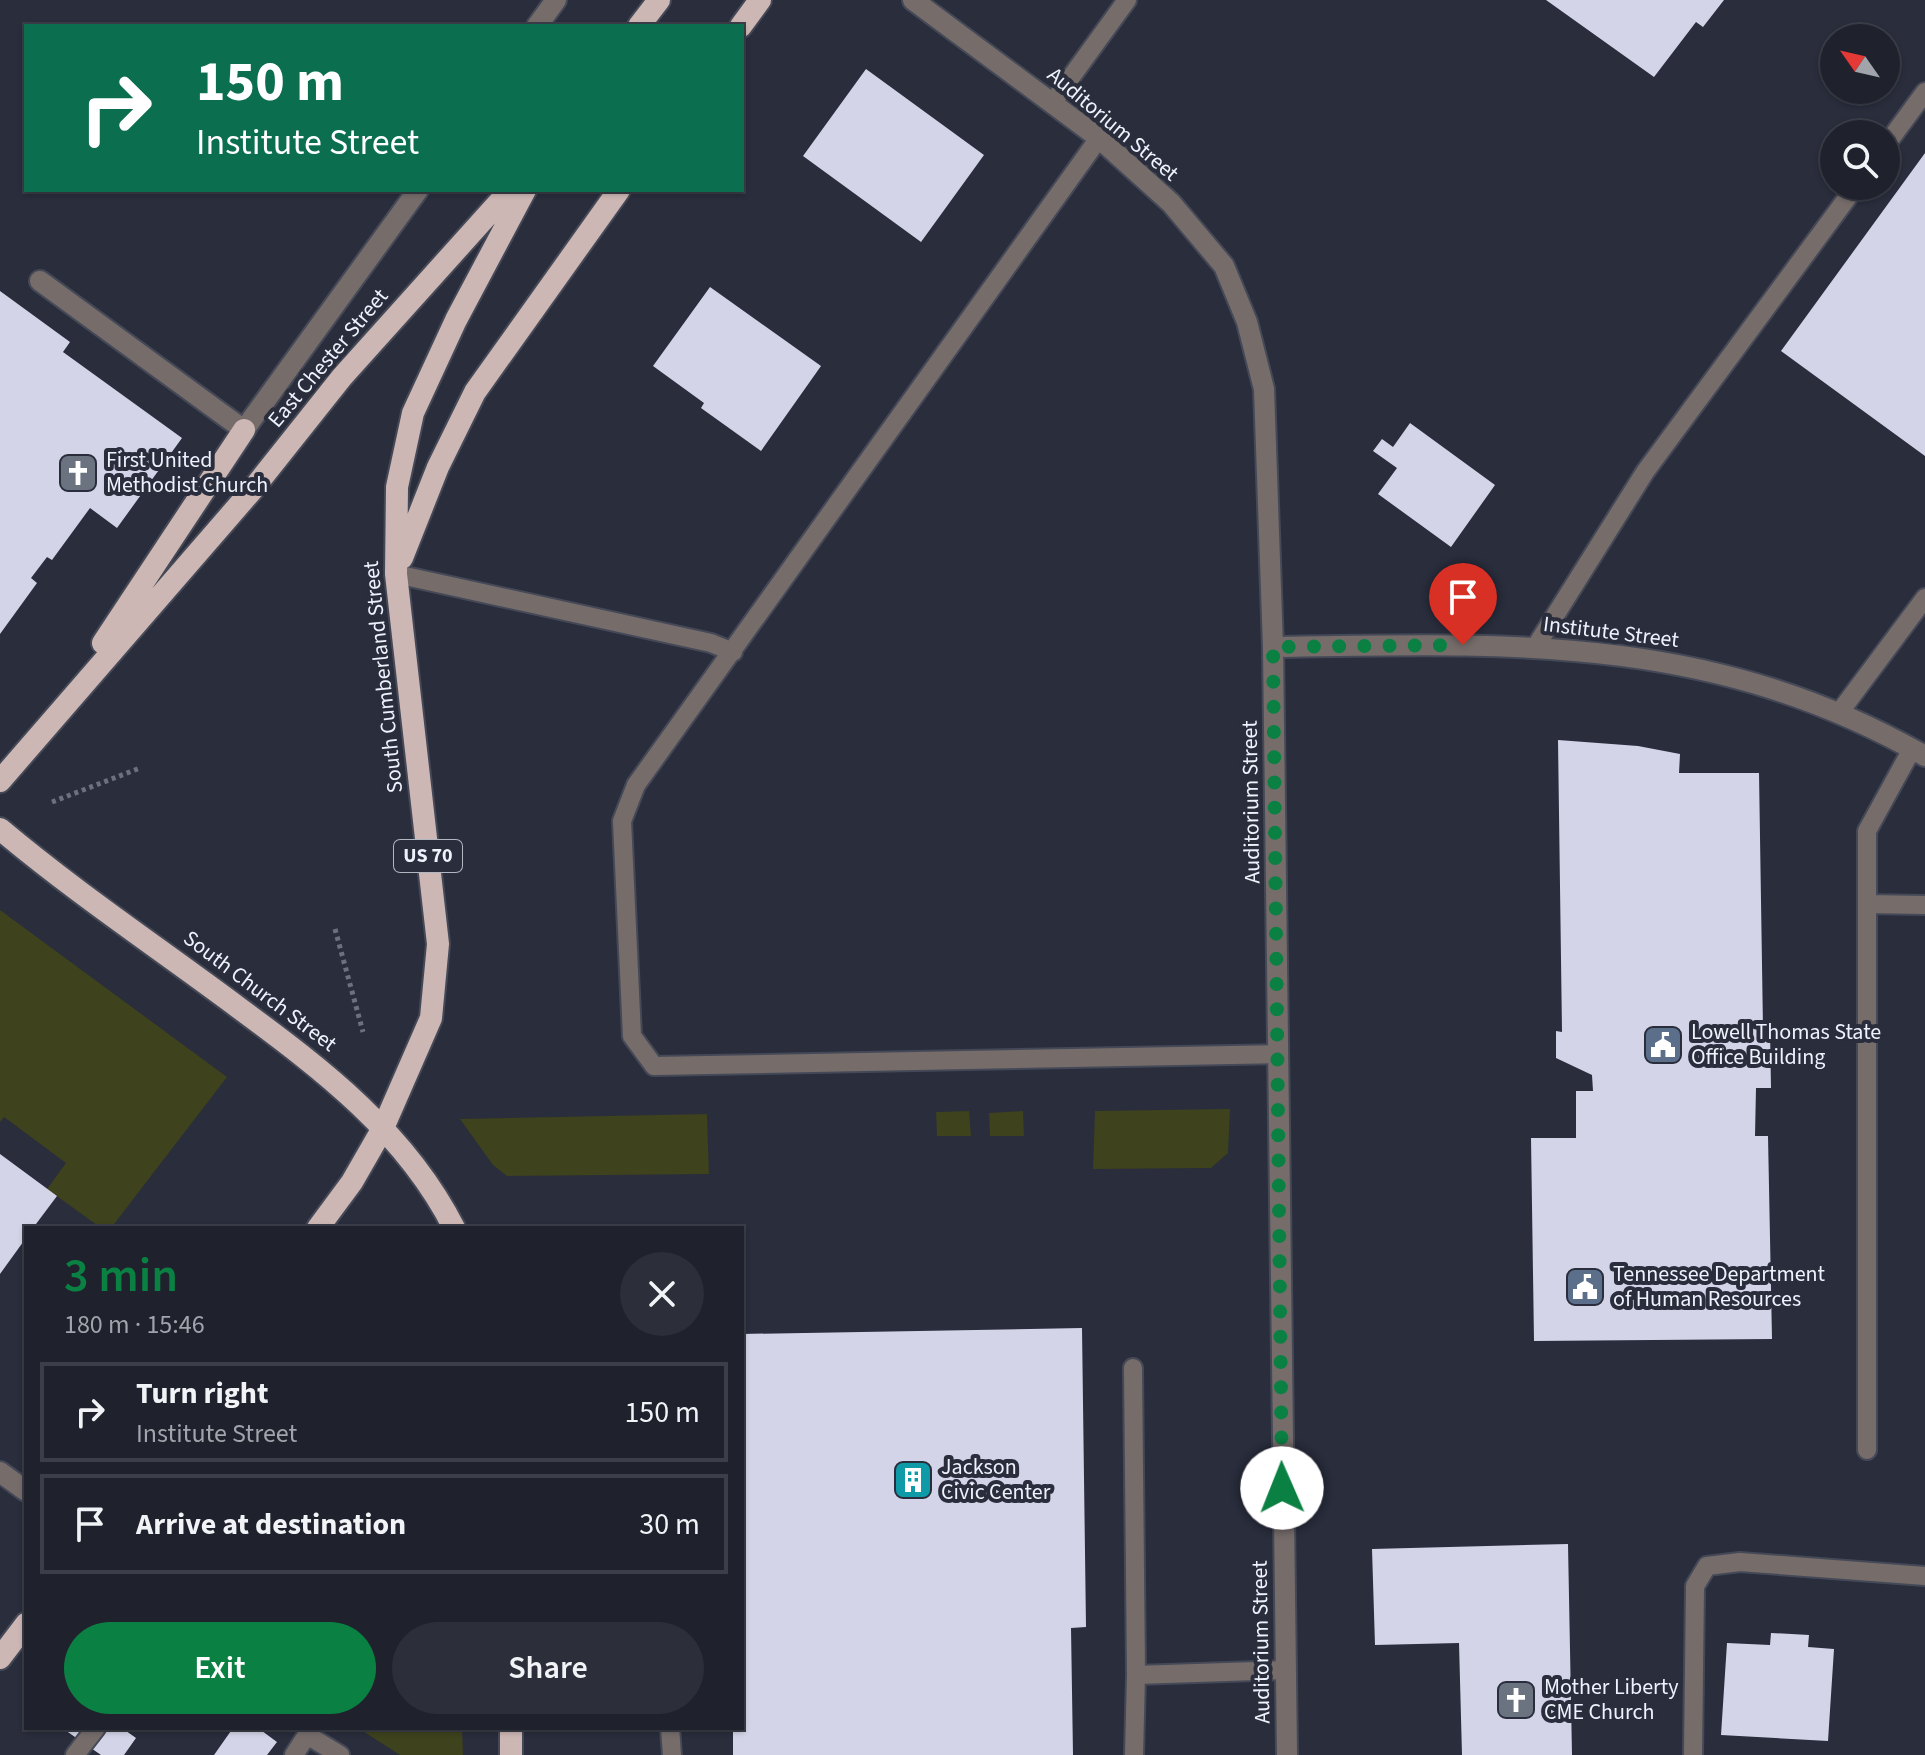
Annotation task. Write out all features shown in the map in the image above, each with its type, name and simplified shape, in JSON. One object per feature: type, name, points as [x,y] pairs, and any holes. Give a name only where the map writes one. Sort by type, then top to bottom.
[{"type":"highway","points":[[641,24],[659,0]]},
{"type":"highway","points":[[742,24],[760,0]]},
{"type":"highway","name":"East Chester Street","points":[[0,781],[253,489],[342,377],[508,192]]},
{"type":"highway","name":"South Cumberland Street","points":[[383,1128],[431,1018],[438,944],[396,574],[397,487],[413,413],[456,320],[524,192]]},
{"type":"highway","points":[[396,574],[438,467],[475,392],[618,192]]},
{"type":"highway","points":[[53,718],[244,430]]},
{"type":"highway","name":"South Church Street","points":[[0,829],[328,1074],[383,1128],[438,1196],[453,1226]]},
{"type":"highway","name":"US 70","points":[[319,1226],[352,1182],[383,1128]]},
{"type":"highway","points":[[0,1658],[24,1627]]},
{"type":"highway","points":[[511,1730],[511,1755]]},
{"type":"street","points":[[538,24],[556,0]]},
{"type":"street","name":"Auditorium Street","points":[[913,0],[1099,138],[1171,203],[1224,266],[1247,322],[1264,389],[1273,647],[1287,1755]]},
{"type":"street","points":[[40,281],[244,430],[417,192]]},
{"type":"street","name":"Institute Street","points":[[1273,647],[1536,646],[1628,654],[1683,664],[1782,691],[1839,713],[1918,753]]},
{"type":"street","points":[[0,1472],[24,1490]]},
{"type":"lane","points":[[1053,102],[1127,0]]},
{"type":"lane","points":[[1900,126],[1925,92]]},
{"type":"lane","points":[[1099,138],[636,785],[622,821],[632,1036],[654,1066],[1279,1054]]},
{"type":"lane","points":[[1536,646],[1645,472],[1846,200]]},
{"type":"lane","points":[[396,574],[711,643],[733,652]]},
{"type":"lane","points":[[1839,713],[1925,598]]},
{"type":"lane","points":[[1867,1450],[1867,831],[1918,753]]},
{"type":"lane","points":[[1867,904],[1925,905]]},
{"type":"lane","points":[[1133,1368],[1134,1755]]},
{"type":"lane","points":[[1693,1755],[1695,1586],[1707,1566],[1740,1562],[1925,1576]]},
{"type":"lane","points":[[1136,1675],[1286,1670]]},
{"type":"lane","points":[[75,1755],[94,1730]]},
{"type":"lane","points":[[670,1730],[672,1755]]},
{"type":"lane","points":[[294,1755],[307,1735],[340,1755]]},
{"type":"path","points":[[52,802],[140,768]]},
{"type":"path","points":[[335,929],[363,1032]]},
{"type":"green space","points":[[0,910],[227,1077],[113,1226],[98,1226],[47,1189],[66,1163],[4,1117],[0,1122]]},
{"type":"green space","points":[[1230,1109],[1228,1153],[1211,1168],[1093,1169],[1095,1111]]},
{"type":"green space","points":[[969,1111],[971,1136],[937,1136],[936,1112]]},
{"type":"green space","points":[[1023,1111],[1024,1136],[990,1136],[989,1113]]},
{"type":"green space","points":[[707,1114],[709,1174],[507,1176],[493,1165],[460,1119]]},
{"type":"green space","points":[[361,1730],[462,1730],[463,1755],[400,1755]]},
{"type":"building","points":[[1546,0],[1724,0],[1703,27],[1696,22],[1654,77]]},
{"type":"building","points":[[866,69],[984,155],[921,242],[803,156]]},
{"type":"building","points":[[1925,153],[1925,456],[1781,351],[1891,200],[1900,200],[1900,187]]},
{"type":"building","points":[[710,287],[821,366],[761,451],[701,408],[704,403],[653,366]]},
{"type":"building","name":"First United Methodist Church","points":[[0,291],[70,342],[63,352],[182,438],[117,528],[90,508],[52,560],[47,557],[31,578],[37,583],[0,634]]},
{"type":"building","points":[[1410,423],[1495,485],[1451,547],[1378,494],[1397,468],[1373,451],[1382,439],[1393,447]]},
{"type":"building","name":"Lowell Thomas State Office Building","points":[[1558,740],[1638,746],[1680,754],[1679,773],[1759,773],[1763,1029],[1770,1029],[1771,1088],[1756,1088],[1755,1136],[1768,1136],[1772,1339],[1534,1341],[1531,1138],[1576,1138],[1576,1091],[1593,1091],[1592,1075],[1556,1058],[1556,1031],[1562,1032]]},
{"type":"building","points":[[0,1154],[57,1196],[34,1226],[24,1226],[24,1241],[0,1274]]},
{"type":"building","name":"Jackson Civic Center","points":[[1082,1328],[1086,1627],[1071,1628],[1073,1755],[733,1755],[733,1730],[744,1730],[744,1334]]},
{"type":"building","name":"Mother Liberty CME Church","points":[[1568,1544],[1572,1755],[1462,1755],[1459,1643],[1375,1645],[1372,1549]]},
{"type":"building","points":[[1771,1633],[1809,1635],[1808,1647],[1834,1649],[1828,1741],[1721,1735],[1727,1643],[1770,1645]]},
{"type":"building","points":[[65,1730],[125,1730],[136,1738],[124,1755],[101,1755]]},
{"type":"building","points":[[232,1730],[261,1730],[277,1742],[267,1755],[214,1755]]},
{"type":"place","name":"First United Methodist Church","points":[[78,473]]},
{"type":"place","name":"Lowell Thomas State Office Building","points":[[1663,1045]]},
{"type":"place","name":"Tennessee Department of Human Resources","points":[[1585,1287]]},
{"type":"place","name":"Jackson Civic Center","points":[[913,1480]]},
{"type":"place","name":"Mother Liberty CME Church","points":[[1516,1700]]},
{"type":"route","points":[[1282,1488],[1273,647],[1463,645]]}]
